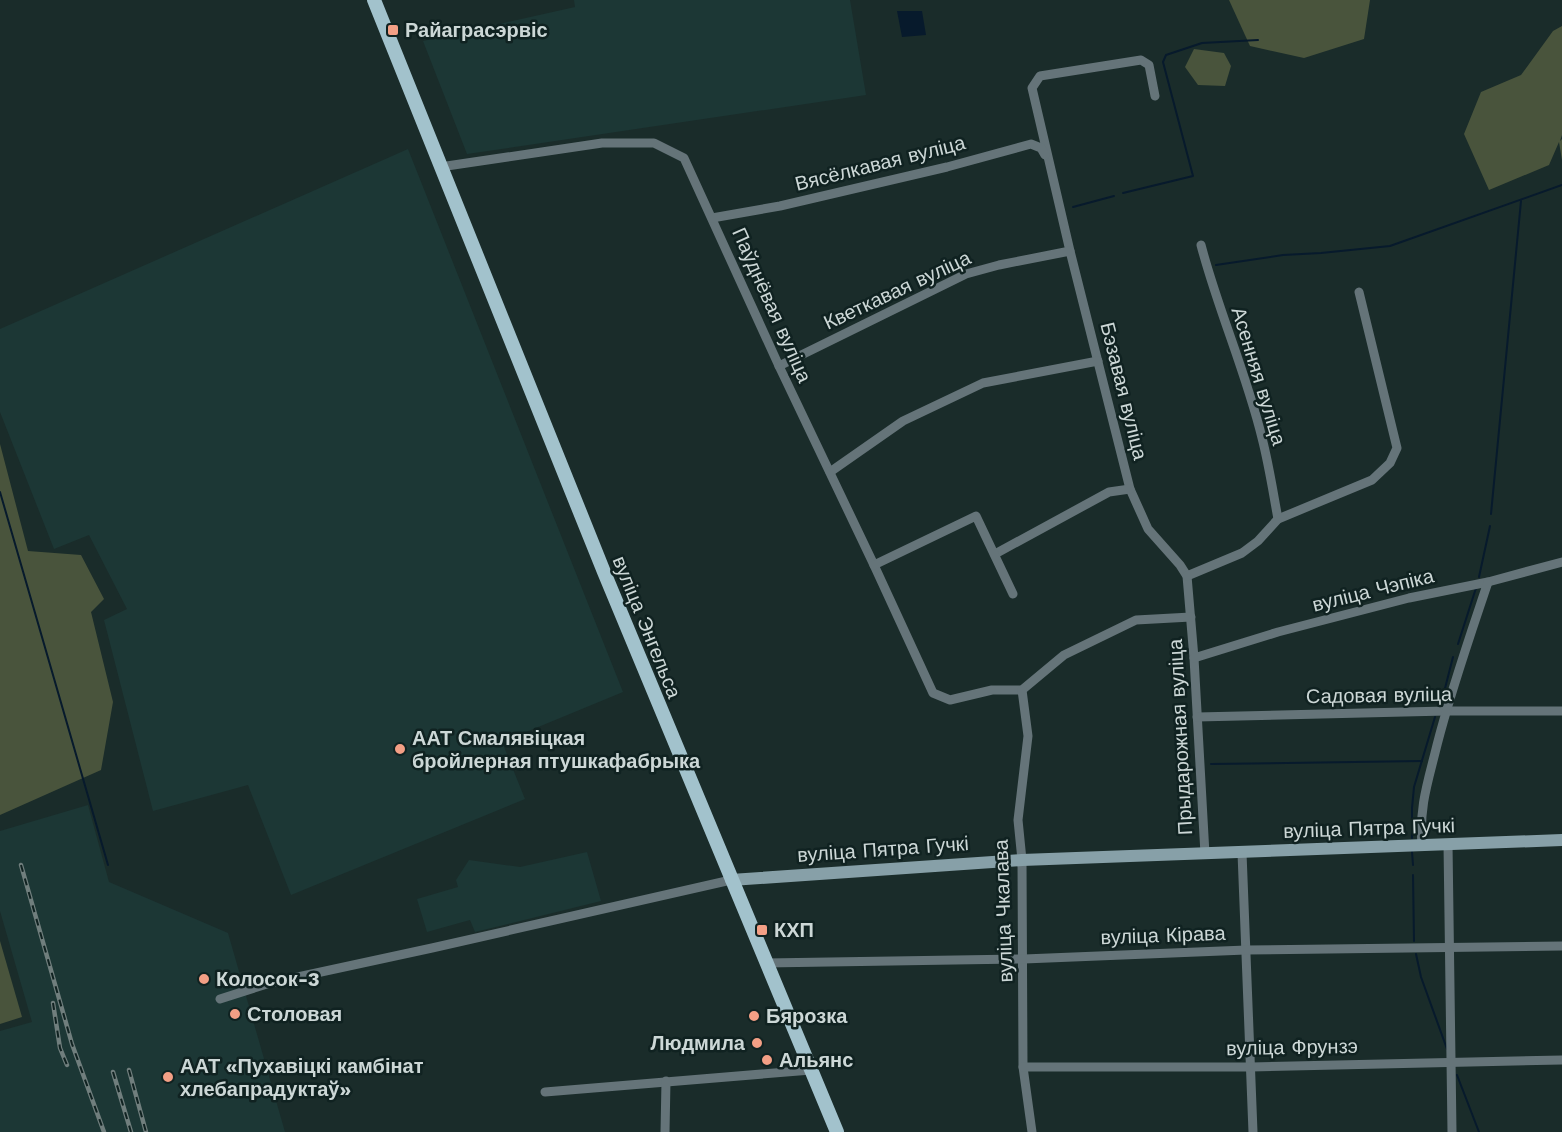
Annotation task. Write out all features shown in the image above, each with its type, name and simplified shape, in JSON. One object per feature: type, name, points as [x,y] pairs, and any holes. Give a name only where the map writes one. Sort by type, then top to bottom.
[{"type":"main road","name":"вуліца Энгельса","points":[[374,0],[604,572],[837,1132]]},
{"type":"street","name":"Бэзавая вуліца","points":[[1155,96],[1149,64],[1141,60],[1040,76],[1032,88],[1130,489],[1148,529],[1187,576]]},
{"type":"street","name":"Паўднёвая вуліца","points":[[440,167],[602,143],[654,143],[684,158],[933,693],[950,700],[992,690],[1022,690]]},
{"type":"street","name":"Вясёлкавая вуліца","points":[[712,218],[791,203],[947,167],[1031,144],[1041,148],[1048,159]]},
{"type":"street","name":"Асенняя вуліца","points":[[1201,245],[1211,284],[1237,356],[1262,437],[1278,519]]},
{"type":"street","name":"Кветкавая вуліца","points":[[779,366],[966,274],[1070,251]]},
{"type":"street","points":[[1022,690],[1064,655],[1136,620],[1191,617],[1187,576],[1242,554],[1258,541],[1278,519],[1372,480],[1390,463],[1397,447],[1359,292]]},
{"type":"street","points":[[830,472],[903,421],[983,383],[1098,361]]},
{"type":"street","points":[[994,554],[1109,492],[1130,489]]},
{"type":"street","points":[[874,565],[976,516],[1012,594]]},
{"type":"street","name":"вуліца Чэпіка","points":[[1194,658],[1281,631],[1562,562]]},
{"type":"street","points":[[1422,845],[1420,820],[1424,795],[1446,711],[1488,582]]},
{"type":"street","name":"Прыдарожная вуліца","points":[[1191,617],[1205,854]]},
{"type":"street","name":"вуліца Чкалава","points":[[1022,690],[1028,736],[1018,820],[1022,860],[1024,958],[1023,1067],[1032,1132]]},
{"type":"street","name":"Садовая вуліца","points":[[1197,717],[1446,711],[1562,711]]},
{"type":"street","name":"вуліца Пятра Гучкі","points":[[220,999],[270,983],[731,880],[1022,860],[1562,840]]},
{"type":"street","points":[[1448,844],[1452,1132]]},
{"type":"street","points":[[1242,853],[1253,1132]]},
{"type":"street","name":"вуліца Кірава","points":[[766,963],[1024,958],[1246,950],[1562,946]]},
{"type":"street","name":"вуліца Фрунзэ","points":[[1023,1067],[1251,1067],[1562,1060]]},
{"type":"street","points":[[545,1092],[811,1070]]},
{"type":"street","points":[[665,1132],[666,1081]]},
{"type":"shaded area","points":[[574,0],[850,0],[866,95],[467,154],[423,41],[575,7]]},
{"type":"shaded area","points":[[897,11],[922,11],[926,35],[902,37]]},
{"type":"shaded area","name":"ААТ Смалявіцкая бройлерная птушкафабрыка","points":[[408,149],[623,692],[502,742],[525,799],[291,895],[248,785],[153,811],[104,620],[127,609],[89,535],[54,549],[0,412],[0,329]]},
{"type":"shaded area","name":"ААТ «Пухавіцкі камбінат хлебапрадуктаў»","points":[[88,805],[109,882],[228,933],[285,1132],[0,1132],[0,1031],[32,1022],[0,911],[0,831]]},
{"type":"shaded area","points":[[587,852],[601,901],[475,932],[470,920],[427,932],[417,899],[458,887],[456,880],[469,860],[520,867]]},
{"type":"green space","points":[[1229,0],[1370,0],[1364,39],[1304,58],[1250,46]]},
{"type":"green space","points":[[1562,26],[1562,135],[1560,141],[1562,139],[1562,160],[1559,142],[1549,165],[1489,190],[1464,134],[1481,92],[1521,75],[1553,31]]},
{"type":"green space","points":[[1194,49],[1224,53],[1231,66],[1225,86],[1198,85],[1185,67]]},
{"type":"green space","points":[[0,444],[28,551],[81,555],[104,599],[91,612],[113,702],[101,770],[0,815]]},
{"type":"green space","points":[[0,941],[22,1017],[0,1024]]},
{"type":"waterway","points":[[1123,193],[1193,176],[1163,62],[1166,55],[1202,43],[1258,40]]},
{"type":"waterway","points":[[1216,265],[1283,255],[1390,246],[1562,185]]},
{"type":"waterway","points":[[1073,207],[1114,196]]},
{"type":"waterway","points":[[1491,514],[1521,201]]},
{"type":"waterway","points":[[0,492],[108,865]]},
{"type":"waterway","points":[[1479,577],[1490,526]]},
{"type":"waterway","points":[[1458,644],[1476,588]]},
{"type":"waterway","points":[[1441,704],[1453,657]]},
{"type":"waterway","points":[[1412,838],[1414,787],[1435,717]]},
{"type":"waterway","points":[[1211,764],[1422,761]]},
{"type":"waterway","points":[[1412,852],[1413,865]]},
{"type":"waterway","points":[[1413,875],[1414,941]]},
{"type":"waterway","points":[[1416,954],[1421,977],[1447,1049]]},
{"type":"waterway","points":[[1457,1075],[1479,1132]]},
{"type":"railway","points":[[21,865],[72,1044],[104,1132]]},
{"type":"railway","points":[[53,1003],[60,1048],[67,1065]]},
{"type":"railway","points":[[129,1070],[146,1132]]},
{"type":"railway","points":[[113,1072],[131,1132]]},
{"type":"place","name":"Райаграсэрвіс","points":[[393,30]]},
{"type":"place","name":"ААТ Смалявіцкая бройлерная птушкафабрыка","points":[[400,749]]},
{"type":"place","name":"КХП","points":[[762,930]]},
{"type":"place","name":"Колосок-3","points":[[204,979]]},
{"type":"place","name":"Столовая","points":[[235,1014]]},
{"type":"place","name":"Бярозка","points":[[754,1016]]},
{"type":"place","name":"Людмила","points":[[757,1043]]},
{"type":"place","name":"Альянс","points":[[767,1060]]},
{"type":"place","name":"ААТ «Пухавіцкі камбінат хлебапрадуктаў»","points":[[168,1077]]}]
